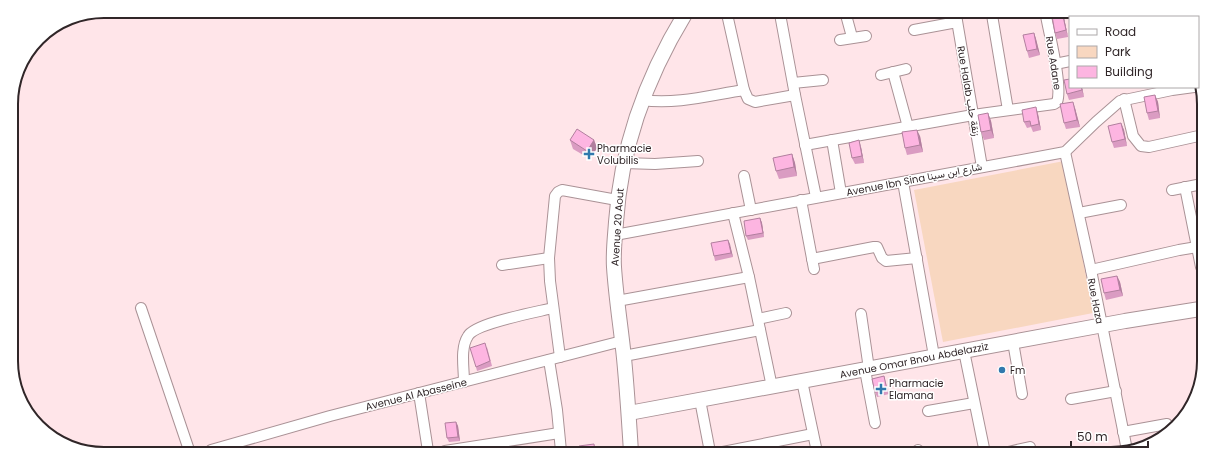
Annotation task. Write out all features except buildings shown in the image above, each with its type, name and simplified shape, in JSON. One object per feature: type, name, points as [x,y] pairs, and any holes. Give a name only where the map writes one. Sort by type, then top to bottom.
[{"type":"street","name":"Avenue 20 Aout","points":[[631,447],[624,356],[614,266],[617,200],[632,130],[642,100],[657,65],[683,18]]},
{"type":"street","points":[[728,18],[744,90],[748,99],[752,102],[764,101],[795,95]]},
{"type":"street","points":[[781,18],[816,197]]},
{"type":"street","points":[[847,18],[852,37]]},
{"type":"street","points":[[914,30],[957,18]]},
{"type":"street","name":"Rue Halab زنقة حلب","points":[[957,18],[982,166]]},
{"type":"street","points":[[805,145],[1008,110],[993,18]]},
{"type":"street","name":"Rue Adane","points":[[1008,110],[1049,105],[1054,104],[1058,100],[1055,64],[1046,18]]},
{"type":"street","points":[[840,40],[866,36]]},
{"type":"street","points":[[1055,64],[1069,61]]},
{"type":"street","points":[[881,75],[906,69]]},
{"type":"street","points":[[893,72],[908,127]]},
{"type":"street","points":[[793,83],[823,80]]},
{"type":"street","points":[[1065,152],[1111,108],[1124,99],[1172,88]]},
{"type":"street","points":[[642,100],[656,102],[677,101],[744,90]]},
{"type":"street","points":[[1124,99],[1133,136],[1141,146],[1149,147],[1197,136]]},
{"type":"street","points":[[832,140],[841,193]]},
{"type":"street","name":"Avenue Ibn Sina شارع ابن سينا","points":[[615,235],[982,166],[1065,152]]},
{"type":"street","name":"Rue Haza","points":[[1065,152],[1116,391],[1126,445]]},
{"type":"street","points":[[624,162],[655,164],[698,161]]},
{"type":"street","points":[[744,176],[751,210]]},
{"type":"street","points":[[903,182],[934,356]]},
{"type":"street","points":[[1172,190],[1197,185]]},
{"type":"street","points":[[1090,270],[1174,251],[1197,248],[1185,187]]},
{"type":"street","points":[[560,357],[550,281],[549,258],[555,196],[562,190],[617,200]]},
{"type":"street","points":[[801,200],[813,264],[874,247],[877,247],[882,258],[886,261],[917,258]]},
{"type":"street","points":[[1079,213],[1121,205]]},
{"type":"street","points":[[733,213],[758,319],[772,387]]},
{"type":"street","points":[[502,265],[549,258]]},
{"type":"street","points":[[617,301],[748,277]]},
{"type":"street","points":[[141,308],[188,447]]},
{"type":"street","points":[[464,382],[464,350],[466,339],[472,331],[494,323],[553,308]]},
{"type":"street","name":"Avenue Omar Bnou Abdelazziz","points":[[629,413],[1125,321],[1197,309]]},
{"type":"street","points":[[758,319],[786,313]]},
{"type":"street","points":[[861,314],[875,423]]},
{"type":"street","points":[[624,356],[760,330]]},
{"type":"street","name":"Avenue Al Abasseine","points":[[239,446],[419,393],[622,341]]},
{"type":"street","points":[[1013,342],[1022,394]]},
{"type":"street","points":[[964,351],[984,447]]},
{"type":"street","points":[[549,360],[561,447]]},
{"type":"street","points":[[802,381],[816,447]]},
{"type":"street","points":[[1071,399],[1116,391]]},
{"type":"street","points":[[419,393],[427,447]]},
{"type":"street","points":[[700,400],[709,447]]},
{"type":"street","points":[[928,411],[974,404]]},
{"type":"street","points":[[1123,432],[1168,424]]},
{"type":"street","points":[[492,447],[559,432]]},
{"type":"street","points":[[748,447],[813,434]]},
{"type":"green space","points":[[1064,161],[1093,313],[943,342],[914,190]]},
{"type":"place","name":"Pharmacie Volubilis","points":[[589,154]]},
{"type":"place","name":"Fm","points":[[1002,370]]},
{"type":"place","name":"Pharmacie Elamana","points":[[881,389]]}]
